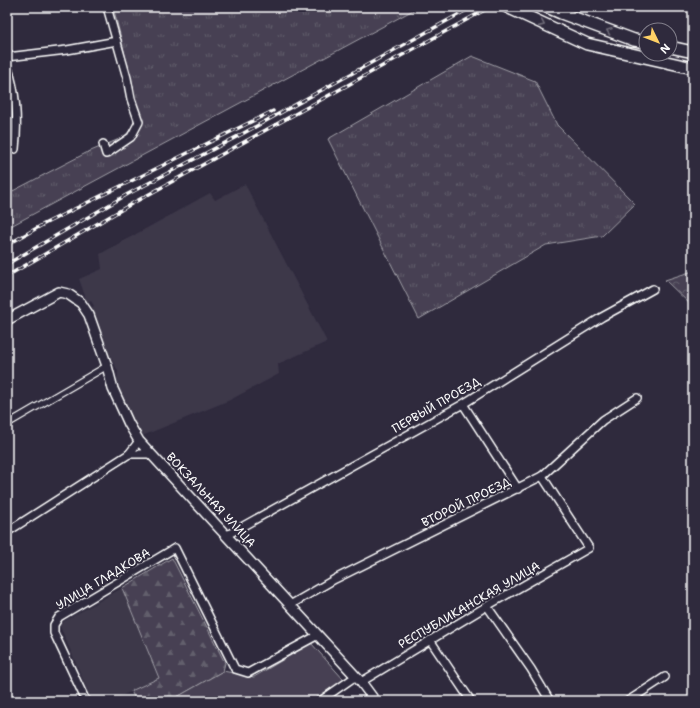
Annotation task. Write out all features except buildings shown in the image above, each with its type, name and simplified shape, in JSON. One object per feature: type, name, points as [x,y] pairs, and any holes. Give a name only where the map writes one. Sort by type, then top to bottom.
[{"type":"main road","points":[[507,7],[587,44],[693,68]]},
{"type":"main road","points":[[547,7],[638,41]]},
{"type":"main road","points":[[678,49],[693,52]]},
{"type":"street","points":[[102,144],[106,154],[131,137],[139,122],[131,99],[127,78],[107,7]]},
{"type":"street","points":[[7,57],[67,50],[117,41]]},
{"type":"street","points":[[7,65],[13,92],[16,117],[15,149]]},
{"type":"street","name":"ПЕРВЫЙ ПРОЕЗД","points":[[227,535],[463,404],[602,317],[652,289]]},
{"type":"street","name":"ВОКЗАЛЬНАЯ УЛИЦА","points":[[7,320],[59,292],[68,294],[81,303],[89,315],[107,366],[113,389],[129,424],[139,441],[358,679],[375,701]]},
{"type":"street","points":[[7,424],[107,366]]},
{"type":"street","name":"ВТОРОЙ ПРОЕЗД","points":[[290,605],[335,579],[542,476],[603,420],[637,398]]},
{"type":"street","points":[[463,404],[518,489]]},
{"type":"street","points":[[7,532],[130,454],[139,441]]},
{"type":"street","points":[[130,454],[151,454]]},
{"type":"street","name":"РЕСПУБЛИКАНСКАЯ УЛИЦА","points":[[320,701],[430,640],[589,548],[542,476]]},
{"type":"street","name":"УЛИЦА ГЛАДКОВА","points":[[86,701],[54,633],[54,625],[59,617],[175,548],[235,669],[248,673],[318,635]]},
{"type":"street","points":[[487,606],[550,701]]},
{"type":"street","points":[[430,640],[471,701]]},
{"type":"street","points":[[628,701],[665,677]]},
{"type":"shaded area","points":[[245,184],[327,342],[278,364],[279,374],[230,400],[142,436],[116,392],[118,371],[102,341],[89,309],[94,306],[91,301],[86,302],[79,279],[102,269],[100,254],[210,193],[215,200]]},
{"type":"shaded area","points":[[122,588],[159,679],[110,701],[92,701],[59,624]]},
{"type":"green space","points":[[113,7],[419,7],[9,227],[7,222],[7,194],[86,153],[124,137],[138,121],[123,46]]},
{"type":"green space","points":[[472,56],[535,81],[557,125],[635,204],[602,236],[546,245],[419,319],[328,139]]},
{"type":"green space","points":[[693,271],[693,307],[665,280]]},
{"type":"green space","points":[[172,558],[225,663],[223,671],[170,701],[136,701],[131,691],[159,678],[122,588]]},
{"type":"green space","points":[[311,643],[344,680],[314,701],[170,701],[223,671],[254,677]]},
{"type":"railway","points":[[7,264],[128,194],[242,134],[472,7]]},
{"type":"railway","points":[[7,276],[133,203],[490,7]]},
{"type":"railway","points":[[7,245],[44,224],[273,111]]}]
